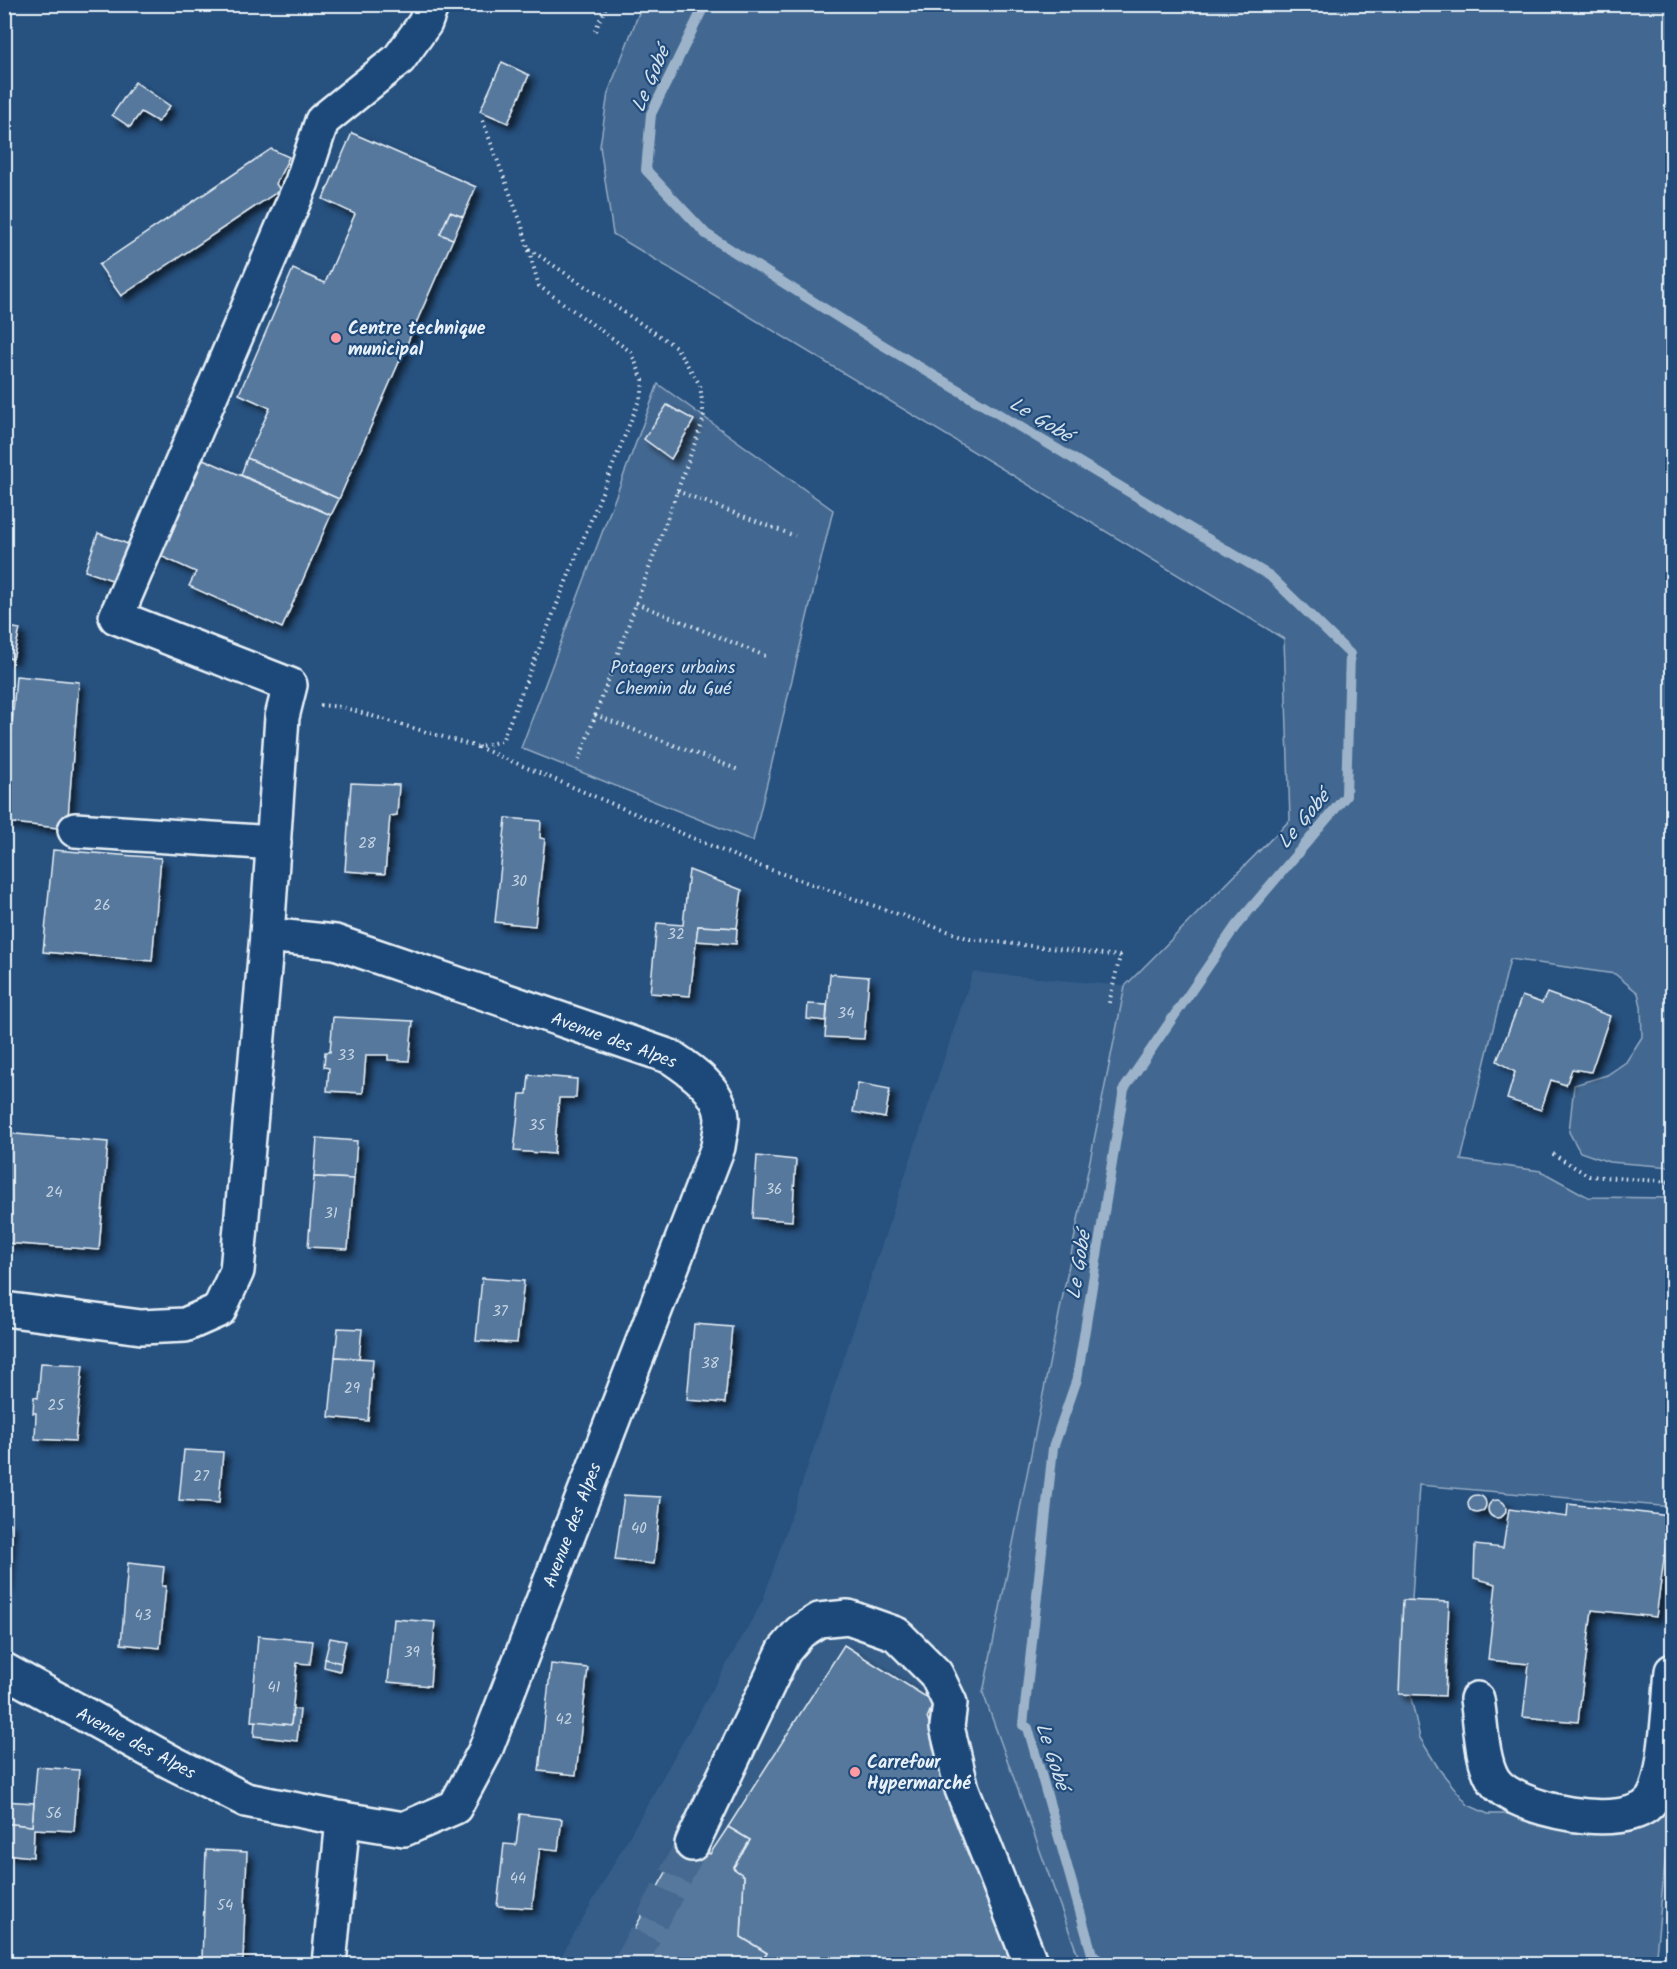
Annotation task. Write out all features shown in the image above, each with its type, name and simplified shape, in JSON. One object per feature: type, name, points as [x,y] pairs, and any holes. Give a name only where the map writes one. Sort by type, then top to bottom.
[{"type":"street","points":[[4,1309],[141,1327],[185,1325],[219,1310],[237,1271],[267,935],[282,717],[290,685],[116,617],[302,182],[321,121],[399,59],[425,23],[432,4]]},
{"type":"street","points":[[75,830],[274,843]]},
{"type":"street","name":"Avenue des Alpes","points":[[4,1670],[171,1762],[246,1800],[404,1829],[455,1807],[485,1751],[718,1147],[722,1117],[714,1096],[698,1075],[671,1057],[334,942],[267,935]]},
{"type":"street","points":[[692,1844],[784,1651],[800,1632],[819,1620],[848,1617],[896,1634],[936,1674],[950,1703],[947,1727],[962,1789],[1031,1965]]},
{"type":"street","points":[[1477,1699],[1485,1760],[1492,1778],[1500,1789],[1515,1798],[1549,1809],[1617,1817],[1646,1808],[1654,1798],[1661,1773],[1672,1671]]},
{"type":"street","points":[[329,1965],[343,1819]]},
{"type":"path","points":[[595,31],[607,4]]},
{"type":"path","points":[[477,747],[502,741],[642,393],[643,380],[631,352],[539,286],[529,249],[482,119]]},
{"type":"path","points":[[529,249],[676,347],[700,385],[704,418],[579,760]]},
{"type":"path","points":[[677,491],[795,536]]},
{"type":"path","points":[[636,603],[768,657]]},
{"type":"path","points":[[286,701],[342,707],[477,747],[754,864],[970,939],[1120,956],[1109,1003]]},
{"type":"path","points":[[595,715],[739,770]]},
{"type":"path","points":[[1553,1154],[1589,1176],[1672,1182]]},
{"type":"shaded area","points":[[973,972],[1125,986],[983,1693],[1081,1964],[557,1964],[763,1600]]},
{"type":"green space","points":[[642,5],[1672,5],[1672,1167],[1609,1162],[1580,1152],[1569,1132],[1574,1085],[1607,1075],[1626,1062],[1642,1037],[1641,1006],[1638,993],[1615,974],[1510,959],[1461,1160],[1541,1171],[1588,1197],[1672,1198],[1672,1507],[1419,1485],[1407,1680],[1420,1738],[1439,1769],[1468,1805],[1488,1814],[1513,1814],[1571,1826],[1672,1793],[1655,1964],[1081,1964],[983,1693],[1125,986],[1290,820],[1284,639],[613,234],[600,146],[608,93]]},
{"type":"green space","name":"Potagers urbains Chemin du Gué","points":[[658,384],[833,510],[753,841],[521,748]]},
{"type":"building","points":[[502,62],[529,75],[508,123],[480,111]]},
{"type":"building","points":[[135,82],[170,106],[158,122],[141,112],[130,127],[112,115]]},
{"type":"building","name":"Centre technique municipal","points":[[352,133],[476,187],[463,217],[450,212],[440,234],[453,239],[339,499],[247,458],[270,408],[239,394],[293,269],[325,283],[355,214],[323,199]]},
{"type":"building","points":[[271,149],[289,157],[276,184],[280,190],[121,296],[99,265]]},
{"type":"building","points":[[450,212],[463,217],[453,239],[440,234]]},
{"type":"building","points":[[667,405],[694,420],[671,459],[644,439]]},
{"type":"building","points":[[194,455],[331,515],[282,628],[189,586],[196,572],[152,552]]},
{"type":"building","points":[[247,458],[339,499],[331,515],[241,475]]},
{"type":"building","points":[[98,533],[128,544],[115,581],[85,571]]},
{"type":"building","points":[[4,626],[20,629],[13,659],[4,657]]},
{"type":"building","points":[[16,676],[79,682],[67,829],[4,822]]},
{"type":"building","points":[[351,783],[399,785],[397,815],[390,816],[385,874],[345,871]]},
{"type":"building","points":[[506,818],[541,821],[540,838],[545,839],[535,926],[495,922]]},
{"type":"building","points":[[53,850],[161,858],[152,961],[43,952]]},
{"type":"building","points":[[689,870],[742,890],[737,928],[698,926],[690,996],[650,993],[657,923],[683,925]]},
{"type":"building","points":[[698,926],[737,928],[736,944],[696,941]]},
{"type":"building","points":[[830,974],[869,977],[864,1039],[825,1037]]},
{"type":"building","points":[[1547,993],[1610,1016],[1591,1072],[1572,1069],[1566,1085],[1551,1080],[1541,1110],[1507,1099],[1515,1072],[1497,1061],[1522,996],[1542,1003]]},
{"type":"building","points":[[808,1004],[827,1005],[826,1021],[807,1019]]},
{"type":"building","points":[[333,1017],[413,1021],[409,1061],[388,1060],[388,1055],[366,1055],[363,1093],[327,1091],[329,1068],[324,1067],[325,1052],[330,1052]]},
{"type":"building","points":[[529,1075],[577,1079],[576,1098],[559,1098],[554,1154],[514,1151],[520,1094],[527,1094]]},
{"type":"building","points":[[858,1083],[890,1089],[885,1118],[853,1112]]},
{"type":"building","points":[[4,1133],[108,1142],[99,1250],[4,1243]]},
{"type":"building","points":[[317,1138],[357,1141],[354,1179],[314,1177]]},
{"type":"building","points":[[757,1156],[796,1160],[792,1221],[753,1218]]},
{"type":"building","points":[[314,1177],[354,1179],[348,1249],[308,1247]]},
{"type":"building","points":[[482,1278],[524,1281],[517,1343],[476,1341]]},
{"type":"building","points":[[694,1324],[732,1327],[725,1403],[687,1400]]},
{"type":"building","points":[[338,1328],[362,1329],[359,1359],[335,1357]]},
{"type":"building","points":[[335,1357],[373,1359],[368,1421],[329,1417]]},
{"type":"building","points":[[41,1363],[83,1365],[75,1441],[35,1439],[34,1397],[38,1398]]},
{"type":"building","points":[[184,1450],[223,1452],[219,1503],[179,1500]]},
{"type":"building","points":[[624,1495],[661,1497],[654,1564],[615,1560]]},
{"type":"building","points":[[1477,1495],[1483,1498],[1486,1504],[1483,1510],[1477,1513],[1471,1510],[1468,1504],[1471,1498]]},
{"type":"building","points":[[1497,1500],[1503,1503],[1506,1509],[1503,1515],[1497,1518],[1491,1515],[1488,1509],[1491,1503]]},
{"type":"building","points":[[1568,1504],[1670,1516],[1656,1617],[1592,1610],[1578,1722],[1523,1717],[1529,1664],[1488,1660],[1496,1584],[1474,1578],[1475,1545],[1503,1548],[1509,1509],[1567,1517]]},
{"type":"building","points":[[4,1523],[10,1523],[6,1587],[4,1586]]},
{"type":"building","points":[[128,1563],[164,1567],[162,1586],[166,1586],[160,1648],[121,1644]]},
{"type":"building","points":[[1403,1600],[1449,1602],[1445,1696],[1399,1694]]},
{"type":"building","points":[[394,1619],[435,1622],[430,1686],[388,1682]]},
{"type":"building","points":[[258,1636],[313,1641],[310,1664],[297,1663],[291,1725],[251,1721]]},
{"type":"building","points":[[330,1638],[346,1641],[341,1663],[325,1659]]},
{"type":"building","name":"Carrefour Hypermarché","points":[[844,1645],[934,1702],[927,1718],[1018,1964],[760,1964],[767,1953],[741,1937],[744,1876],[733,1868],[750,1840],[728,1827]]},
{"type":"building","points":[[325,1659],[341,1663],[340,1671],[324,1667]]},
{"type":"building","points":[[551,1664],[588,1668],[576,1775],[539,1771]]},
{"type":"building","points":[[293,1709],[300,1710],[297,1741],[254,1736],[255,1721],[291,1725]]},
{"type":"building","points":[[37,1767],[79,1770],[74,1831],[34,1829],[33,1857],[4,1854],[4,1823],[32,1826]]},
{"type":"building","points":[[4,1801],[34,1803],[32,1826],[4,1823]]},
{"type":"building","points":[[520,1814],[562,1819],[558,1850],[540,1848],[532,1908],[497,1906],[504,1844],[516,1845]]},
{"type":"building","points":[[728,1827],[750,1840],[733,1868],[744,1876],[741,1937],[767,1953],[760,1964],[615,1964],[684,1840],[710,1854]]},
{"type":"building","points":[[206,1850],[247,1852],[243,1961],[202,1959]]},
{"type":"building","points":[[379,1961],[417,1962],[418,1964],[379,1964]]},
{"type":"waterway","name":"Le Gobé","points":[[705,4],[651,114],[646,170],[706,234],[871,338],[1270,576],[1350,654],[1346,796],[1235,927],[1124,1089],[1077,1379],[1053,1448],[1023,1725],[1028,1728],[1092,1954],[1103,1964]]},
{"type":"tunnel","points":[[630,1964],[692,1844]]},
{"type":"place","name":"Centre technique municipal","points":[[336,338]]},
{"type":"place","name":"Carrefour Hypermarché","points":[[855,1772]]}]
